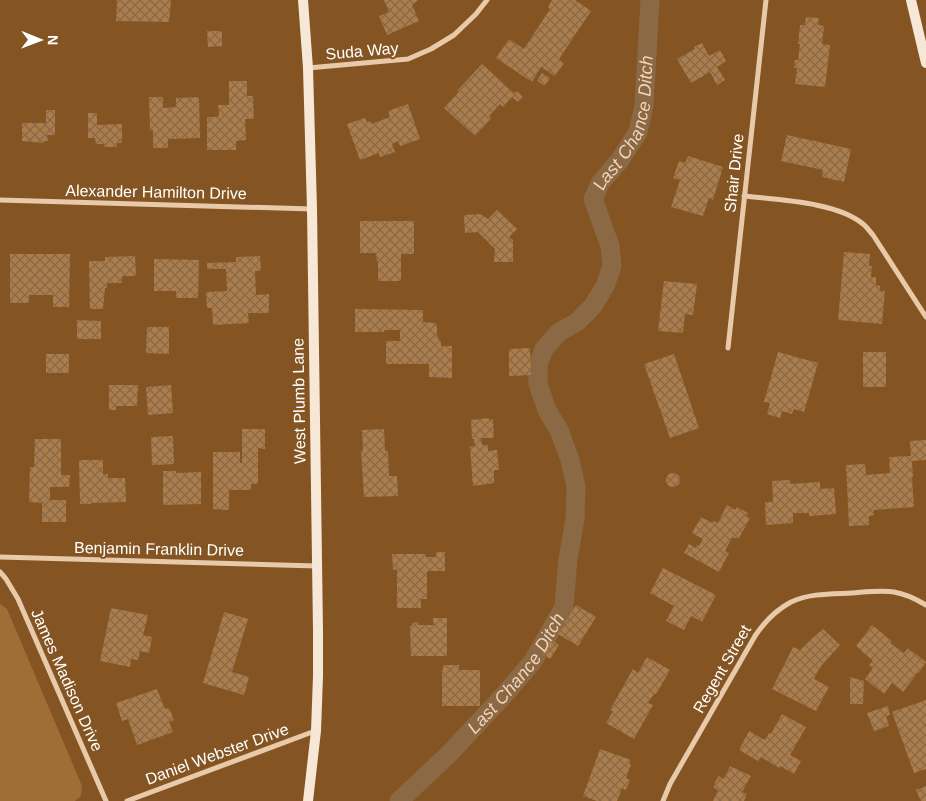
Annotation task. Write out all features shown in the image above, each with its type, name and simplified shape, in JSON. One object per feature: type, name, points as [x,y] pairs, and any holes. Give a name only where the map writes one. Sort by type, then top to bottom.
[{"type":"main road","name":"West Plumb Lane","points":[[303,0],[308,68],[312,209],[318,676],[316,731],[308,801]]},
{"type":"main road","points":[[911,0],[926,63]]},
{"type":"street","name":"Suda Way","points":[[308,68],[408,59],[431,49],[454,35],[476,14],[487,0]]},
{"type":"street","name":"Shair Drive","points":[[728,348],[766,0]]},
{"type":"street","points":[[744,196],[824,207],[839,211],[863,224],[873,236],[926,317]]},
{"type":"street","name":"Alexander Hamilton Drive","points":[[0,200],[312,209]]},
{"type":"street","name":"Benjamin Franklin Drive","points":[[0,557],[317,566]]},
{"type":"street","name":"James Madison Drive","points":[[0,572],[18,599],[106,801]]},
{"type":"street","name":"Regent Street","points":[[663,801],[670,784],[755,636],[762,625],[776,612],[793,602],[812,596],[875,591],[894,592],[913,598],[926,605]]},
{"type":"street","name":"Daniel Webster Drive","points":[[127,801],[316,731]]},
{"type":"shaded area","points":[[0,604],[7,609],[82,786],[81,796],[75,801],[0,801]]},
{"type":"building","points":[[117,0],[171,0],[169,22],[116,21]]},
{"type":"building","points":[[384,0],[418,0],[412,5],[419,21],[387,35],[379,16],[389,12]]},
{"type":"building","points":[[552,0],[575,0],[591,11],[559,59],[564,63],[555,76],[541,67],[532,82],[496,58],[509,39],[524,49],[550,9],[548,7]]},
{"type":"building","points":[[806,17],[819,18],[818,25],[824,26],[822,44],[830,45],[825,87],[795,84],[797,68],[794,68],[795,60],[798,60],[800,25],[805,25]]},
{"type":"building","points":[[207,31],[222,31],[222,46],[208,47]]},
{"type":"building","points":[[702,43],[709,56],[720,50],[726,61],[717,67],[725,80],[717,85],[710,72],[691,83],[677,59]]},
{"type":"building","points":[[482,64],[514,93],[517,91],[523,97],[518,102],[512,97],[503,107],[500,104],[489,116],[491,119],[475,136],[444,108]]},
{"type":"building","points":[[542,73],[550,78],[545,86],[537,81]]},
{"type":"building","points":[[229,81],[247,81],[247,96],[253,96],[254,119],[245,119],[246,140],[236,141],[236,150],[207,150],[207,117],[217,117],[219,115],[218,105],[229,105]]},
{"type":"building","points":[[149,97],[163,97],[163,108],[176,107],[176,98],[199,97],[200,138],[168,139],[168,148],[153,148],[153,130],[150,130]]},
{"type":"building","points":[[408,104],[420,139],[400,146],[398,141],[392,144],[395,152],[380,157],[379,153],[360,160],[347,124],[365,118],[371,124],[390,117],[388,111]]},
{"type":"building","points":[[46,110],[55,110],[55,135],[47,135],[48,141],[44,141],[44,143],[22,141],[22,123],[46,123]]},
{"type":"building","points":[[88,113],[97,113],[97,125],[122,124],[122,143],[117,143],[117,147],[104,147],[104,144],[96,144],[95,138],[88,138]]},
{"type":"building","points":[[787,135],[851,149],[844,182],[822,177],[823,170],[781,161]]},
{"type":"building","points":[[688,156],[723,167],[713,200],[709,198],[703,216],[671,207],[680,180],[673,178],[679,161],[685,163]]},
{"type":"building","points":[[497,210],[517,229],[509,237],[513,240],[513,262],[494,262],[495,249],[478,232],[465,233],[464,215],[480,214],[488,219]]},
{"type":"building","points":[[360,221],[414,221],[414,254],[401,254],[401,281],[378,281],[376,253],[360,253]]},
{"type":"building","points":[[844,252],[870,254],[869,266],[872,266],[871,277],[876,277],[876,285],[880,286],[880,291],[885,291],[882,324],[838,320]]},
{"type":"building","points":[[10,254],[70,254],[69,307],[53,307],[53,295],[29,295],[29,303],[10,303]]},
{"type":"building","points":[[135,256],[136,276],[122,276],[122,283],[107,283],[103,309],[90,309],[89,261],[105,261],[105,257]]},
{"type":"building","points":[[260,256],[261,271],[255,271],[256,295],[269,294],[269,313],[248,313],[249,323],[213,325],[212,308],[207,308],[206,292],[227,291],[226,269],[207,269],[207,263],[236,262],[236,257]]},
{"type":"building","points":[[154,259],[199,260],[198,298],[176,298],[176,291],[154,291]]},
{"type":"building","points":[[664,281],[697,284],[693,315],[685,314],[683,333],[658,331]]},
{"type":"building","points":[[355,309],[423,310],[423,322],[435,323],[437,325],[437,335],[441,346],[452,346],[452,378],[429,377],[429,364],[386,364],[386,341],[400,341],[400,330],[355,332]]},
{"type":"building","points":[[77,320],[101,321],[101,339],[77,339]]},
{"type":"building","points":[[147,327],[169,327],[169,354],[146,353]]},
{"type":"building","points":[[530,348],[531,375],[509,376],[509,349]]},
{"type":"building","points":[[778,352],[818,363],[804,412],[794,409],[792,414],[782,411],[780,418],[767,414],[770,403],[764,402]]},
{"type":"building","points":[[863,352],[886,352],[886,387],[863,387]]},
{"type":"building","points":[[46,354],[69,354],[69,373],[46,373]]},
{"type":"building","points":[[674,354],[699,428],[670,438],[644,364]]},
{"type":"building","points":[[109,385],[138,385],[137,406],[116,406],[116,410],[109,410]]},
{"type":"building","points":[[171,385],[173,413],[148,415],[146,387]]},
{"type":"building","points":[[489,418],[490,420],[493,419],[494,438],[481,438],[482,445],[488,445],[488,451],[497,450],[499,470],[494,470],[494,483],[473,486],[470,447],[475,446],[474,439],[472,439],[471,420]]},
{"type":"building","points":[[242,429],[265,429],[265,449],[258,448],[258,484],[251,484],[251,490],[229,490],[229,510],[213,509],[213,452],[240,452],[240,463],[242,463]]},
{"type":"building","points":[[384,429],[385,451],[388,451],[389,476],[397,476],[398,496],[364,497],[361,451],[363,451],[362,430]]},
{"type":"building","points":[[173,436],[174,464],[152,465],[151,437]]},
{"type":"building","points":[[35,439],[61,439],[61,475],[70,475],[69,487],[50,487],[50,500],[66,500],[66,522],[42,522],[42,503],[29,502],[30,467],[34,467]]},
{"type":"building","points":[[926,440],[926,460],[912,461],[914,507],[873,510],[874,515],[869,516],[869,525],[849,526],[846,465],[865,464],[866,475],[890,473],[889,457],[911,456],[910,441]]},
{"type":"building","points":[[79,460],[103,460],[103,474],[108,474],[108,478],[125,478],[126,502],[80,504]]},
{"type":"building","points":[[163,471],[176,471],[176,473],[201,472],[201,504],[163,505]]},
{"type":"building","points":[[673,473],[678,475],[680,480],[678,485],[673,487],[668,485],[666,480],[668,475]]},
{"type":"building","points":[[790,480],[790,484],[820,482],[820,489],[834,488],[836,514],[809,516],[809,513],[793,513],[793,523],[766,525],[765,502],[773,502],[772,481]]},
{"type":"building","points":[[727,505],[735,510],[737,507],[748,513],[746,516],[750,518],[739,538],[732,538],[725,551],[729,553],[719,572],[684,553],[689,544],[696,548],[703,539],[692,533],[701,517],[712,523],[713,521],[718,523]]},
{"type":"building","points":[[436,552],[445,552],[445,571],[427,571],[427,599],[421,599],[421,608],[397,608],[397,569],[393,570],[392,554],[426,554],[426,557],[436,557]]},
{"type":"building","points":[[663,568],[716,595],[702,622],[691,616],[684,630],[666,621],[674,606],[650,593]]},
{"type":"building","points":[[576,605],[596,617],[578,646],[558,634]]},
{"type":"building","points":[[111,608],[148,615],[143,635],[152,637],[149,653],[140,651],[138,660],[131,659],[130,667],[100,661]]},
{"type":"building","points":[[224,612],[248,619],[232,672],[249,677],[244,695],[203,683]]},
{"type":"building","points":[[433,618],[447,618],[447,656],[411,656],[410,626],[412,626],[412,623],[418,622],[418,625],[434,625]]},
{"type":"building","points":[[872,625],[892,641],[890,643],[904,653],[908,648],[926,662],[903,692],[892,683],[884,694],[865,679],[873,668],[869,665],[873,661],[856,646]]},
{"type":"building","points":[[823,629],[840,645],[821,666],[814,679],[829,687],[816,711],[772,689],[793,647],[800,650]]},
{"type":"building","points":[[550,639],[559,645],[550,659],[542,654]]},
{"type":"building","points":[[647,657],[670,670],[656,694],[648,703],[653,705],[634,739],[606,723],[613,711],[610,710],[633,669],[638,673]]},
{"type":"building","points":[[443,665],[459,665],[459,670],[480,670],[480,706],[442,706]]},
{"type":"building","points":[[850,677],[864,681],[863,704],[850,704]]},
{"type":"building","points":[[157,689],[165,709],[169,708],[174,720],[169,722],[173,732],[137,745],[128,719],[122,721],[116,703]]},
{"type":"building","points":[[926,700],[926,769],[914,773],[892,712]]},
{"type":"building","points":[[888,706],[890,715],[886,716],[889,726],[874,731],[867,713]]},
{"type":"building","points":[[782,714],[806,727],[790,755],[801,761],[794,774],[780,766],[779,768],[761,757],[758,761],[739,750],[749,731],[765,740],[769,733],[771,734]]},
{"type":"building","points":[[600,749],[631,760],[626,778],[630,780],[626,790],[622,788],[617,801],[597,801],[583,796]]},
{"type":"building","points":[[730,766],[751,776],[742,792],[747,794],[744,801],[713,801],[718,790],[713,787],[718,776],[724,779]]},
{"type":"building","points":[[926,786],[926,801],[921,801],[916,790]]},
{"type":"waterway","name":"Last Chance Ditch","points":[[399,801],[449,754],[506,693],[533,661],[564,607],[568,559],[575,519],[576,487],[570,460],[559,430],[547,410],[538,384],[538,365],[544,349],[559,332],[577,322],[593,306],[605,286],[612,266],[610,246],[593,199],[601,182],[620,160],[638,132],[644,106],[650,0]]}]
